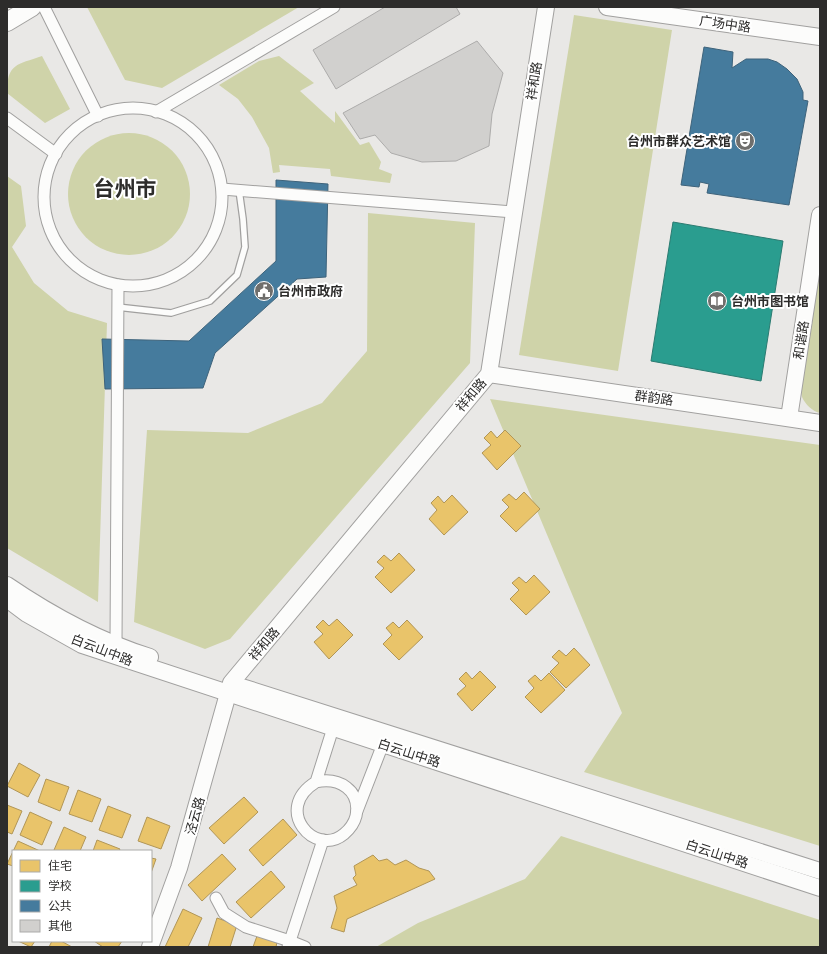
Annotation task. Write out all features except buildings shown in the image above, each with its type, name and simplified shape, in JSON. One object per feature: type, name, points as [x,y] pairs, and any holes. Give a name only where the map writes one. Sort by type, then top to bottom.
[{"type":"main road","points":[[7,22],[32,7]]},
{"type":"street","points":[[44,7],[98,116]]},
{"type":"street","points":[[156,112],[334,7]]},
{"type":"street","name":"祥和路","points":[[230,688],[489,374],[546,7]]},
{"type":"street","name":"广场中路","points":[[607,7],[820,37]]},
{"type":"street","points":[[142,109],[156,112],[171,117],[184,124],[201,140],[214,160],[222,189],[222,206],[216,227],[204,251],[193,263],[180,273],[150,285],[118,285],[101,281],[81,270],[72,263],[61,250],[53,236],[44,203],[45,186],[49,170],[56,154],[64,142],[74,131],[85,123],[112,111],[142,109]]},
{"type":"street","points":[[7,118],[56,154]]},
{"type":"street","points":[[222,189],[514,212]]},
{"type":"street","name":"和谐路","points":[[789,418],[820,215]]},
{"type":"street","points":[[116,644],[118,285]]},
{"type":"street","name":"群韵路","points":[[489,374],[820,423]]},
{"type":"street","name":"白云山中路","points":[[7,585],[25,598],[90,634],[333,728],[817,888]]},
{"type":"street","name":"白云山中路","points":[[7,599],[27,614],[82,645],[230,688],[820,871]]},
{"type":"street","name":"泾云路","points":[[152,942],[179,868],[230,688]]},
{"type":"street","points":[[316,782],[333,728]]},
{"type":"street","points":[[357,811],[356,801],[351,792],[335,781],[325,780],[316,782],[307,787],[297,804],[297,814],[300,824],[305,831],[313,837],[323,840],[333,840],[342,836],[350,830],[355,821],[357,811],[383,744]]},
{"type":"street","points":[[289,944],[323,840]]},
{"type":"street","points":[[216,898],[224,913],[246,927],[289,944],[305,947]]},
{"type":"lane","points":[[117,307],[171,313],[210,301],[237,275],[245,247],[239,190]]},
{"type":"green space","points":[[87,7],[299,7],[162,88],[125,80]]},
{"type":"green space","points":[[574,15],[672,30],[618,371],[519,355]]},
{"type":"green space","points":[[42,56],[70,109],[45,123],[7,93],[7,83],[11,70],[26,61]]},
{"type":"green space","points":[[279,56],[314,83],[300,91],[335,123],[335,111],[360,145],[369,142],[381,162],[379,169],[392,174],[390,183],[331,176],[330,169],[279,165],[280,172],[273,173],[269,148],[252,117],[238,99],[219,85],[259,61]]},
{"type":"green space","points":[[129,133],[152,137],[163,143],[172,151],[180,160],[186,171],[190,194],[186,217],[180,228],[172,237],[163,245],[152,251],[129,255],[106,251],[95,245],[86,237],[78,228],[72,217],[68,194],[72,171],[78,160],[86,151],[95,143],[106,137]]},
{"type":"green space","points":[[7,176],[21,186],[26,226],[12,247],[34,283],[68,311],[107,323],[98,602],[7,548]]},
{"type":"green space","points":[[368,213],[475,223],[470,363],[230,639],[205,649],[134,622],[147,430],[248,433],[322,403],[367,351]]},
{"type":"green space","points":[[820,269],[820,413],[812,409],[803,400],[802,387]]},
{"type":"green space","points":[[490,399],[820,445],[820,846],[584,772],[622,713]]},
{"type":"green space","points":[[561,836],[820,920],[820,947],[376,947],[418,923],[525,879]]},
{"type":"place","name":"台州市群众艺术馆","points":[[745,141]]},
{"type":"place","name":"台州市政府","points":[[264,291]]},
{"type":"place","name":"台州市图书馆","points":[[717,301]]},
{"type":"district","name":"台州市","points":[[125,189]]}]
